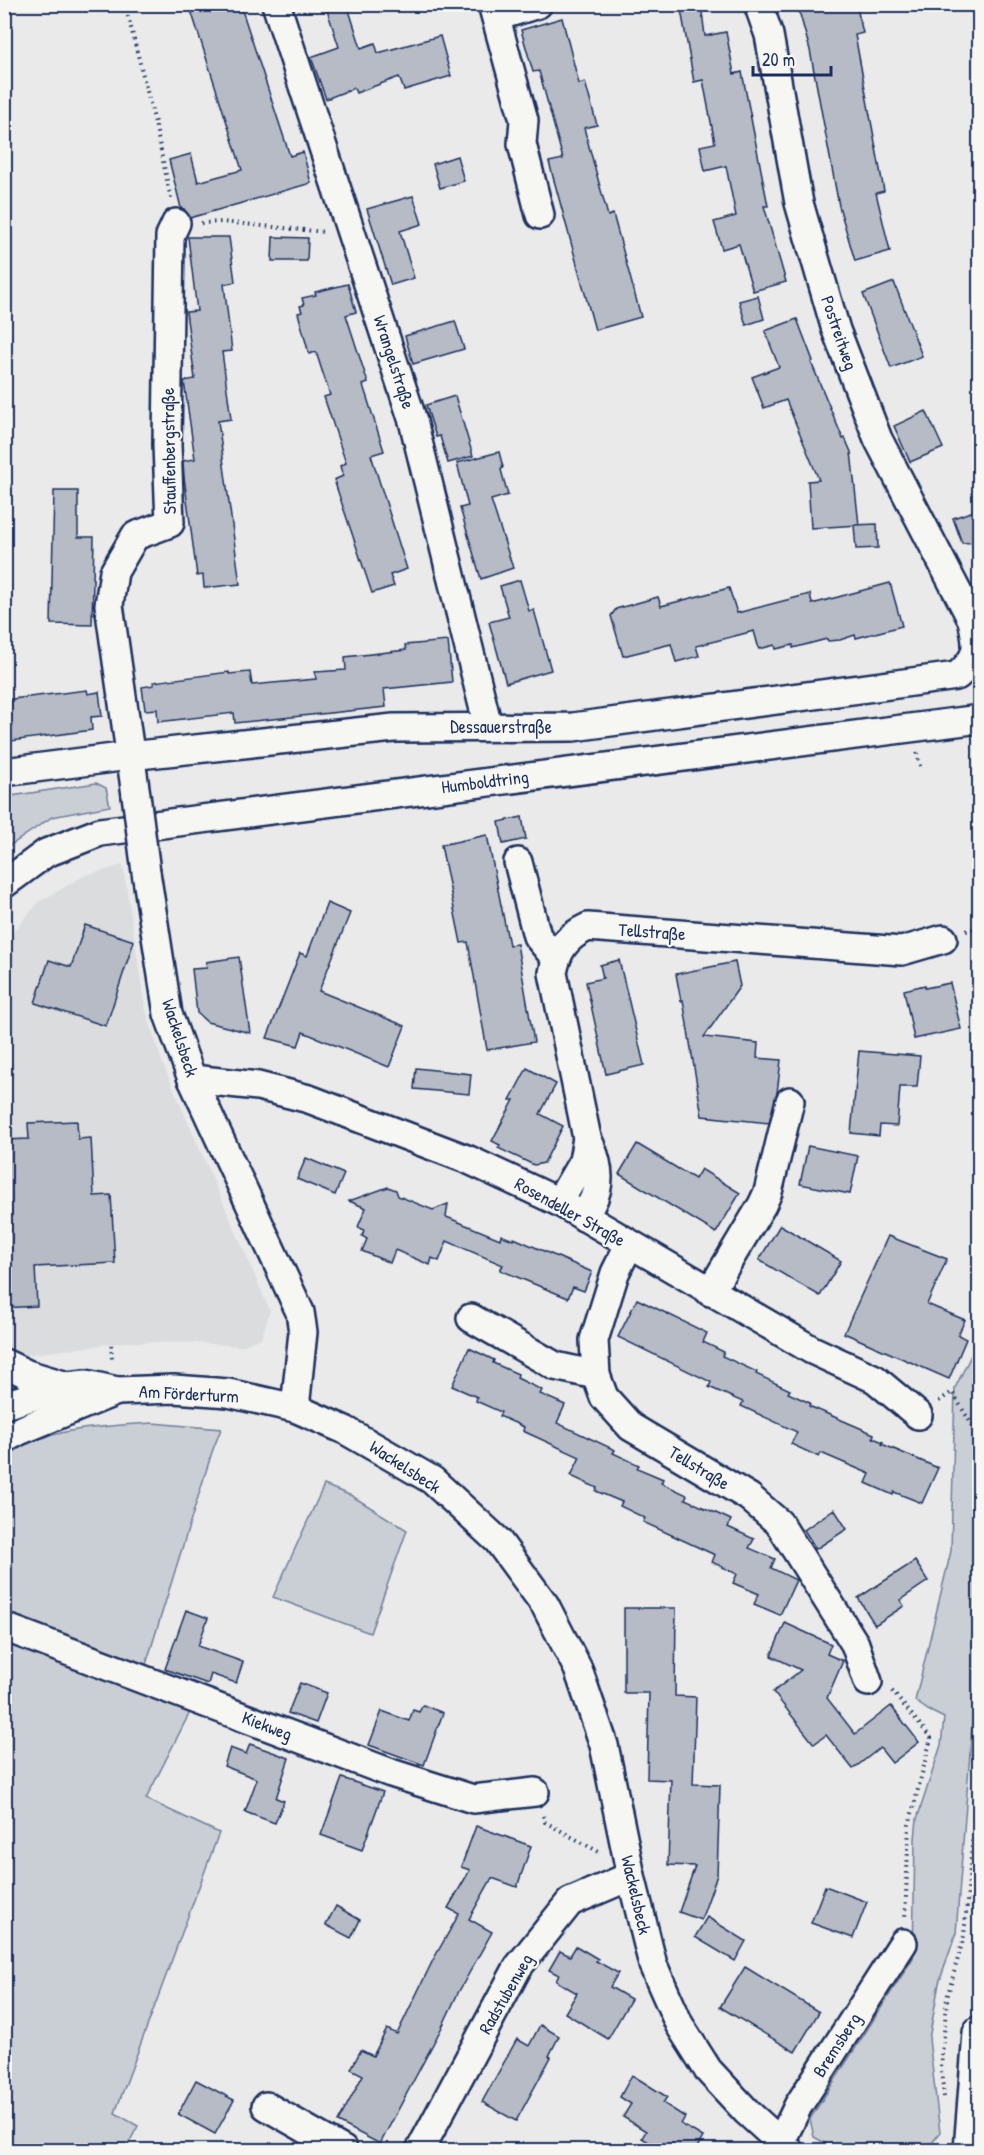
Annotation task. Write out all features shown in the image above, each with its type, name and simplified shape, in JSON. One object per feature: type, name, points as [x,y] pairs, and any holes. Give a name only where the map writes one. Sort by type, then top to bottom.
[{"type":"highway","points":[[968,2147],[980,2033]]},
{"type":"street","name":"Wrangelstraße","points":[[276,4],[413,421],[488,726]]},
{"type":"street","points":[[538,4],[494,11],[524,120],[522,144],[540,215]]},
{"type":"street","name":"Postreitweg","points":[[758,4],[769,35],[799,203],[836,330],[878,439],[972,620],[978,643]]},
{"type":"street","name":"Stauffenbergstraße","points":[[129,756],[109,605],[114,572],[135,536],[170,523],[166,445],[170,236],[176,224]]},
{"type":"street","name":"Dessauerstraße","points":[[4,772],[129,756],[394,728],[573,726],[957,676],[972,662],[978,643]]},
{"type":"street","name":"Humboldtring","points":[[4,884],[46,853],[100,832],[980,719]]},
{"type":"street","name":"Wackelsbeck","points":[[129,756],[168,1014],[192,1079],[300,1312],[303,1332],[295,1408],[345,1430],[432,1480],[498,1541],[545,1605],[578,1670],[604,1745],[631,1876],[653,1965],[679,2024],[708,2070],[782,2149]]},
{"type":"street","points":[[518,862],[537,936],[556,959],[553,973],[587,1137],[596,1155],[596,1193],[584,1217]]},
{"type":"street","name":"Tellstraße","points":[[556,959],[567,939],[588,927],[902,951],[943,939]]},
{"type":"street","name":"Rosendeller Straße","points":[[192,1079],[258,1086],[309,1100],[469,1160],[559,1202],[812,1350],[875,1379],[918,1415]]},
{"type":"street","points":[[710,1292],[768,1192],[790,1101]]},
{"type":"street","points":[[559,1202],[584,1161],[587,1137]]},
{"type":"street","name":"Tellstraße","points":[[629,1245],[615,1273],[594,1340],[596,1375],[604,1397],[631,1427],[749,1497],[779,1523],[855,1644],[868,1682]]},
{"type":"street","points":[[471,1317],[555,1366],[596,1375]]},
{"type":"street","points":[[4,1364],[27,1374],[67,1386]]},
{"type":"street","name":"Am Förderturm","points":[[4,1405],[67,1386],[86,1384],[117,1391],[174,1389],[228,1393],[295,1408]]},
{"type":"street","name":"Am Förderturm","points":[[4,1439],[117,1391]]},
{"type":"street","name":"Kiekweg","points":[[4,1627],[391,1773],[473,1799],[535,1792]]},
{"type":"street","name":"Radstubenweg","points":[[420,2151],[518,1967],[570,1902],[631,1876]]},
{"type":"street","name":"Bremsberg","points":[[782,2149],[798,2106],[903,1943]]},
{"type":"street","points":[[266,2106],[344,2151]]},
{"type":"path","points":[[124,4],[155,123],[176,224],[222,222],[353,235]]},
{"type":"path","points":[[111,1345],[112,1359]]},
{"type":"path","points":[[918,1415],[952,1392],[980,1438]]},
{"type":"path","points":[[868,1682],[892,1691],[932,1738],[909,1825],[903,1943]]},
{"type":"path","points":[[944,2102],[941,2068],[947,1998],[964,1936],[980,1756]]},
{"type":"path","points":[[535,1792],[545,1822],[592,1847],[631,1876]]},
{"type":"shaded area","points":[[96,783],[106,788],[110,806],[52,817],[5,849],[5,797]]},
{"type":"shaded area","points":[[123,865],[145,1007],[162,1062],[270,1311],[261,1338],[241,1346],[124,1342],[26,1355],[9,1350],[5,1346],[5,941],[39,902],[84,876]]},
{"type":"shaded area","points":[[979,1339],[979,1637],[956,1933],[939,1983],[929,2039],[940,2133],[926,2150],[837,2150],[814,2137],[810,2119],[913,1958],[917,1819],[941,1745],[944,1718],[915,1701],[951,1551],[955,1388]]},
{"type":"shaded area","points":[[152,1423],[221,1429],[143,1674],[192,1708],[146,1799],[219,1833],[115,2113],[138,2126],[125,2150],[5,2150],[4,1463],[15,1451],[51,1435],[95,1427]]},
{"type":"shaded area","points":[[324,1485],[352,1496],[407,1530],[370,1633],[273,1597]]},
{"type":"building","points":[[189,4],[240,4],[290,156],[303,152],[311,183],[190,218],[181,208],[169,160],[191,154],[198,182],[242,170]]},
{"type":"building","points":[[325,4],[347,4],[361,48],[375,43],[378,53],[440,36],[451,76],[404,90],[399,77],[356,93],[354,88],[326,99],[311,57],[339,47]]},
{"type":"building","points":[[680,4],[701,4],[705,36],[726,32],[734,74],[742,72],[768,206],[764,206],[786,282],[753,291],[739,244],[722,249],[714,222],[736,216],[726,166],[705,171],[700,146],[715,143],[703,80],[694,82]]},
{"type":"building","points":[[797,4],[856,4],[863,33],[855,35],[884,191],[876,193],[890,251],[855,261],[839,206],[810,50]]},
{"type":"building","points":[[562,18],[579,84],[585,82],[597,125],[584,128],[608,216],[613,214],[641,317],[595,330],[549,162],[563,159],[539,71],[533,72],[521,30]]},
{"type":"building","points":[[457,156],[464,181],[440,188],[433,164]]},
{"type":"building","points":[[413,196],[422,224],[400,231],[414,278],[391,285],[367,209]]},
{"type":"building","points":[[188,237],[229,237],[235,282],[224,284],[232,351],[222,352],[231,419],[218,421],[240,584],[204,588],[203,575],[197,576],[183,461],[195,459],[184,381],[195,379],[186,312],[197,311]]},
{"type":"building","points":[[273,237],[308,238],[307,261],[272,261]]},
{"type":"building","points":[[894,282],[922,356],[891,368],[863,294]]},
{"type":"building","points":[[348,284],[356,312],[346,315],[368,383],[363,385],[384,451],[371,455],[407,569],[390,575],[394,586],[372,593],[334,480],[343,476],[340,466],[346,463],[324,397],[330,395],[316,352],[309,354],[298,313],[302,312],[300,306],[304,305],[302,298],[316,295],[315,292]]},
{"type":"building","points":[[758,296],[764,319],[746,325],[739,301]]},
{"type":"building","points":[[797,319],[813,361],[811,362],[843,439],[845,438],[851,452],[859,525],[811,528],[808,481],[819,480],[786,400],[764,408],[752,377],[779,367],[765,331]]},
{"type":"building","points":[[455,321],[464,349],[413,364],[405,336]]},
{"type":"building","points":[[455,396],[473,456],[448,463],[440,436],[436,437],[426,405]]},
{"type":"building","points":[[926,411],[943,448],[910,462],[894,426]]},
{"type":"building","points":[[499,452],[508,495],[491,500],[513,568],[481,579],[460,508],[468,506],[457,463]]},
{"type":"building","points":[[54,491],[78,491],[78,537],[94,537],[92,625],[51,624]]},
{"type":"building","points":[[980,509],[980,542],[962,543],[953,518]]},
{"type":"building","points":[[877,524],[878,548],[856,549],[854,525]]},
{"type":"building","points":[[520,580],[529,611],[534,610],[551,670],[506,683],[489,622],[509,617],[500,586]]},
{"type":"building","points":[[890,583],[902,626],[856,638],[855,635],[840,640],[828,641],[827,639],[793,648],[793,645],[776,649],[775,645],[759,649],[754,631],[696,646],[699,656],[676,662],[671,644],[623,656],[611,616],[616,609],[658,597],[661,606],[729,588],[737,613],[810,594],[812,604]]},
{"type":"building","points":[[448,641],[452,682],[384,689],[386,707],[235,723],[234,713],[158,722],[157,709],[145,710],[142,687],[154,685],[153,682],[229,672],[229,674],[250,672],[252,685],[316,679],[315,672],[346,670],[345,657],[406,650],[405,645]]},
{"type":"building","points":[[87,690],[88,694],[99,692],[102,716],[91,717],[92,730],[4,742],[4,700]]},
{"type":"building","points":[[522,817],[526,839],[503,844],[499,822]]},
{"type":"building","points":[[487,835],[509,945],[517,944],[534,1042],[487,1050],[468,942],[461,943],[441,845]]},
{"type":"building","points":[[327,903],[350,913],[319,991],[405,1026],[389,1067],[303,1032],[298,1046],[267,1038],[300,953],[307,956]]},
{"type":"building","points":[[85,925],[134,941],[106,1026],[35,1003],[49,960],[71,967]]},
{"type":"building","points":[[239,957],[250,1033],[207,1022],[197,1013],[192,969],[207,968],[206,962]]},
{"type":"building","points":[[619,960],[644,1065],[606,1074],[586,982],[603,978],[600,965]]},
{"type":"building","points":[[735,962],[740,986],[704,1037],[758,1043],[757,1058],[781,1060],[777,1093],[769,1123],[702,1116],[683,1000],[681,1001],[676,974]]},
{"type":"building","points":[[950,983],[961,1029],[914,1039],[904,990]]},
{"type":"building","points":[[859,1051],[920,1056],[917,1087],[900,1087],[897,1126],[880,1125],[879,1136],[851,1133]]},
{"type":"building","points":[[416,1068],[471,1074],[469,1094],[414,1089]]},
{"type":"building","points":[[527,1068],[556,1084],[540,1114],[563,1126],[544,1163],[534,1165],[498,1148],[500,1145],[492,1141],[514,1100],[510,1100]]},
{"type":"building","points":[[77,1121],[78,1139],[91,1138],[94,1196],[111,1195],[115,1263],[35,1267],[37,1306],[4,1308],[4,1140],[29,1139],[28,1123]]},
{"type":"building","points":[[637,1144],[695,1179],[701,1169],[740,1193],[716,1233],[619,1174]]},
{"type":"building","points":[[808,1146],[858,1156],[850,1194],[800,1184]]},
{"type":"building","points":[[306,1158],[344,1174],[335,1195],[297,1179]]},
{"type":"building","points":[[388,1187],[396,1190],[398,1196],[433,1210],[448,1204],[446,1217],[500,1239],[501,1235],[513,1240],[514,1238],[592,1272],[584,1291],[573,1287],[568,1298],[500,1270],[503,1265],[447,1241],[439,1261],[432,1258],[430,1265],[395,1250],[390,1263],[362,1251],[367,1239],[362,1236],[364,1230],[358,1227],[366,1208],[349,1201]]},
{"type":"building","points":[[780,1225],[841,1261],[820,1296],[759,1260]]},
{"type":"building","points":[[888,1236],[947,1259],[927,1304],[965,1320],[958,1335],[966,1339],[949,1379],[844,1333]]},
{"type":"building","points":[[637,1299],[707,1333],[703,1342],[724,1352],[722,1356],[790,1390],[788,1393],[810,1403],[809,1406],[874,1434],[873,1438],[883,1442],[882,1444],[938,1468],[922,1503],[894,1492],[893,1495],[866,1483],[870,1474],[821,1453],[819,1457],[791,1444],[797,1432],[741,1406],[743,1402],[709,1387],[711,1382],[618,1337]]},
{"type":"building","points":[[469,1348],[494,1360],[493,1363],[518,1374],[517,1378],[542,1390],[540,1394],[565,1405],[557,1423],[615,1450],[613,1453],[639,1465],[637,1468],[663,1479],[661,1483],[687,1495],[685,1499],[731,1520],[728,1527],[754,1539],[749,1548],[775,1559],[771,1568],[796,1580],[780,1615],[754,1604],[759,1594],[733,1583],[737,1574],[712,1562],[715,1555],[643,1522],[645,1518],[620,1506],[622,1502],[596,1491],[597,1488],[571,1476],[580,1457],[523,1431],[524,1427],[499,1416],[501,1412],[476,1401],[477,1397],[452,1386]]},
{"type":"building","points":[[834,1509],[847,1529],[816,1549],[804,1530]]},
{"type":"building","points":[[915,1561],[928,1581],[900,1600],[904,1606],[875,1625],[858,1598]]},
{"type":"building","points":[[624,1608],[676,1608],[675,1696],[696,1697],[693,1784],[720,1785],[717,1875],[701,1920],[679,1912],[695,1866],[668,1865],[671,1780],[647,1779],[649,1693],[624,1693]]},
{"type":"building","points":[[186,1610],[208,1618],[198,1646],[243,1662],[236,1683],[211,1674],[208,1684],[165,1669]]},
{"type":"building","points":[[785,1623],[831,1644],[827,1654],[843,1661],[827,1698],[855,1734],[891,1706],[919,1742],[892,1763],[880,1748],[853,1769],[826,1735],[814,1744],[773,1692],[801,1670],[771,1656]]},
{"type":"building","points":[[300,1683],[327,1693],[316,1723],[288,1713]]},
{"type":"building","points":[[423,1705],[443,1713],[424,1765],[369,1745],[382,1711],[409,1721],[413,1710],[419,1712]]},
{"type":"building","points":[[250,1744],[289,1758],[276,1798],[284,1801],[275,1823],[245,1812],[257,1779],[224,1766],[230,1748],[246,1754]]},
{"type":"building","points":[[342,1778],[383,1792],[362,1850],[321,1835]]},
{"type":"building","points":[[476,1826],[531,1846],[517,1887],[492,1878],[469,1919],[492,1932],[380,2144],[338,2122],[363,2075],[351,2069],[361,2050],[373,2056],[387,2029],[397,2034],[433,1960],[459,1914],[448,1908],[470,1870],[461,1867]]},
{"type":"building","points":[[825,1886],[867,1902],[853,1938],[811,1923]]},
{"type":"building","points":[[336,1906],[360,1920],[351,1938],[326,1925]]},
{"type":"building","points":[[707,1917],[746,1941],[735,1961],[695,1937]]},
{"type":"building","points":[[576,1946],[598,1959],[596,1961],[618,1973],[610,1987],[631,1999],[608,2039],[565,2013],[577,1993],[556,1981],[559,1975],[549,1970],[560,1951],[570,1956]]},
{"type":"building","points":[[745,1967],[819,2012],[795,2052],[720,2007]]},
{"type":"building","points":[[540,2025],[559,2036],[549,2056],[551,2057],[516,2121],[482,2102],[517,2039],[529,2046]]},
{"type":"building","points":[[632,2075],[667,2097],[663,2103],[685,2117],[681,2124],[703,2137],[695,2151],[663,2151],[642,2138],[646,2131],[623,2117],[631,2104],[620,2097]]},
{"type":"building","points":[[196,2080],[234,2100],[215,2134],[178,2114]]}]
